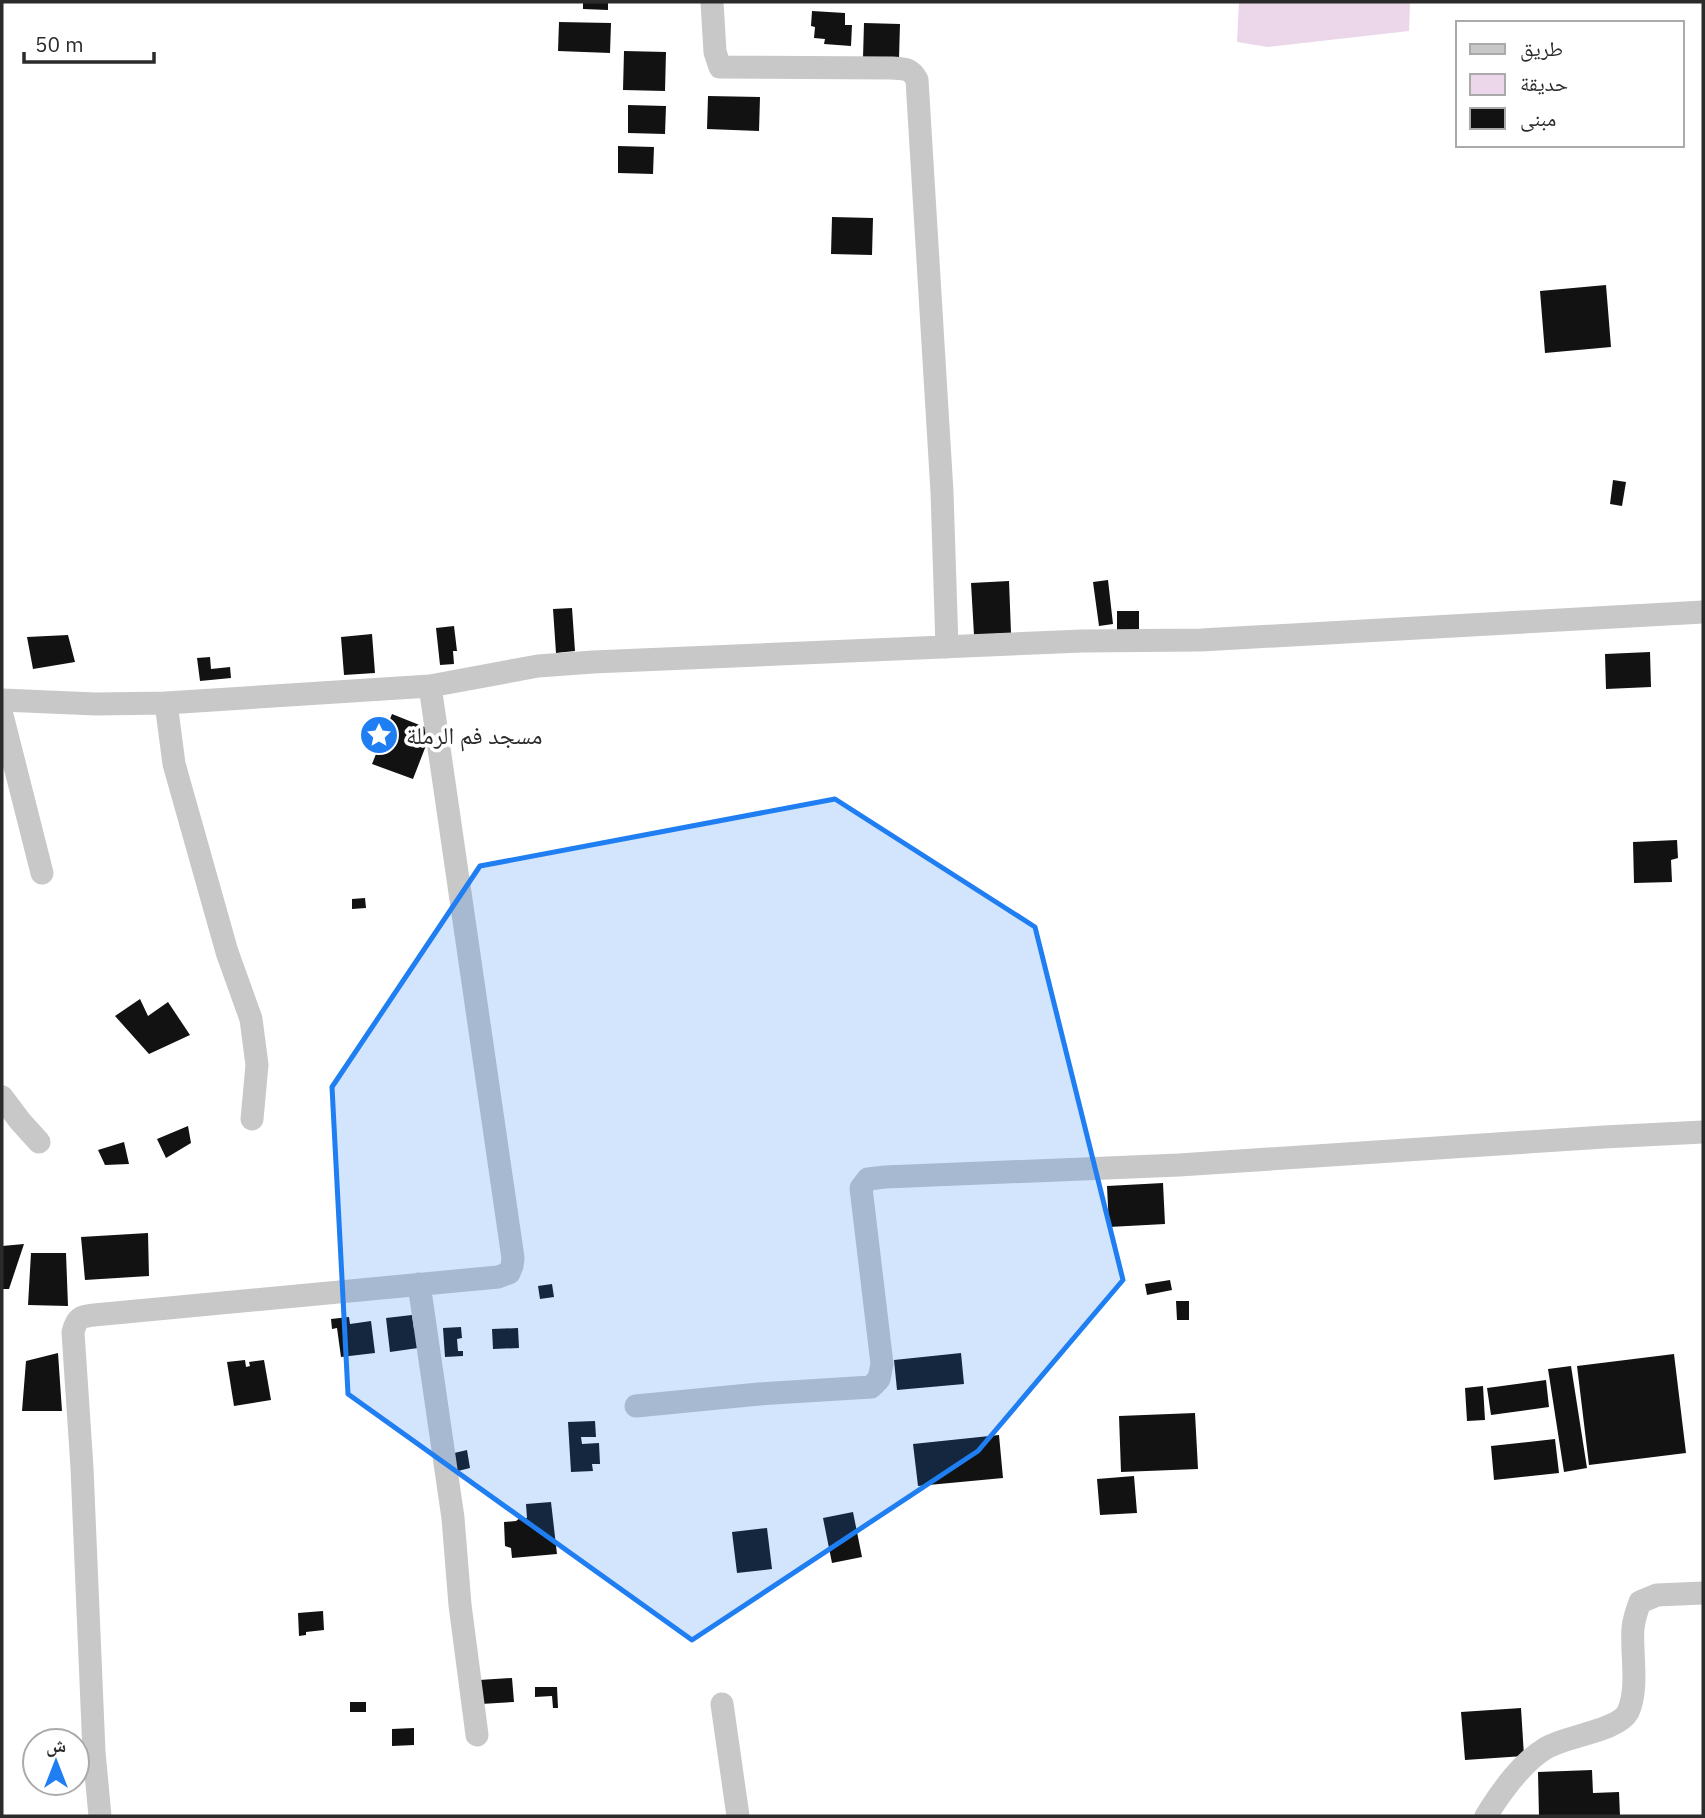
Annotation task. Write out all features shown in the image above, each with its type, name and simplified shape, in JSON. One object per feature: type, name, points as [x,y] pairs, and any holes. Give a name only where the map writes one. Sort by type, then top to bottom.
[{"type":"street","points":[[712,2],[715,52],[720,67],[892,68],[905,69],[913,73],[917,80],[942,492],[947,647]]},
{"type":"street","points":[[2,700],[96,704],[166,703],[430,686],[552,665],[1082,641],[1201,640],[1703,612]]},
{"type":"street","points":[[100,1816],[94,1752],[82,1468],[73,1332],[76,1322],[81,1317],[94,1315],[419,1283],[498,1278],[509,1273],[513,1258],[430,686]]},
{"type":"street","points":[[166,703],[174,764],[227,952],[251,1020],[257,1065],[252,1119]]},
{"type":"street","points":[[2,715],[42,873]]},
{"type":"street","points":[[2,1097],[38,1142]]},
{"type":"street","points":[[636,1406],[871,1387],[879,1379],[882,1364],[861,1188],[868,1179],[1179,1165],[1703,1132]]},
{"type":"street","points":[[419,1283],[453,1518],[460,1605],[477,1735]]},
{"type":"street","points":[[1486,1816],[1518,1772],[1546,1748],[1578,1735],[1614,1726],[1627,1715],[1633,1688],[1633,1625],[1640,1602],[1657,1595],[1703,1593]]},
{"type":"street","points":[[722,1704],[738,1816]]},
{"type":"highlighted area","points":[[835,799],[1035,927],[1123,1280],[978,1451],[692,1640],[348,1394],[332,1087],[480,866]]},
{"type":"green space","points":[[1239,2],[1410,2],[1409,31],[1268,47],[1237,42]]},
{"type":"building","points":[[583,2],[608,2],[608,10],[583,9]]},
{"type":"building","points":[[812,11],[845,13],[845,25],[852,25],[851,46],[824,44],[825,39],[814,38],[815,27],[811,26]]},
{"type":"building","points":[[559,22],[611,23],[610,53],[558,51]]},
{"type":"building","points":[[864,23],[900,24],[899,58],[863,58]]},
{"type":"building","points":[[624,51],[666,52],[665,91],[623,90]]},
{"type":"building","points":[[708,96],[760,97],[759,131],[707,129]]},
{"type":"building","points":[[628,105],[666,106],[665,134],[628,133]]},
{"type":"building","points":[[618,146],[654,147],[653,174],[618,173]]},
{"type":"building","points":[[832,217],[873,218],[872,255],[831,254]]},
{"type":"building","points":[[1606,285],[1611,347],[1545,353],[1540,291]]},
{"type":"building","points":[[1613,480],[1626,482],[1622,506],[1610,504]]},
{"type":"building","points":[[1108,580],[1113,624],[1099,626],[1093,582]]},
{"type":"building","points":[[1009,581],[1011,633],[974,635],[971,583]]},
{"type":"building","points":[[572,608],[575,651],[556,653],[553,609]]},
{"type":"building","points":[[1117,611],[1139,611],[1139,633],[1117,633]]},
{"type":"building","points":[[454,626],[457,651],[453,651],[454,664],[440,665],[436,628]]},
{"type":"building","points":[[372,634],[375,673],[344,675],[341,637]]},
{"type":"building","points":[[68,635],[75,662],[33,669],[27,637]]},
{"type":"building","points":[[1650,652],[1651,687],[1606,689],[1605,654]]},
{"type":"building","points":[[210,657],[211,669],[230,667],[231,678],[200,681],[197,658]]},
{"type":"building","points":[[392,714],[432,730],[413,779],[372,764]]},
{"type":"building","points":[[1677,840],[1678,858],[1671,860],[1672,882],[1634,883],[1633,842]]},
{"type":"building","points":[[365,898],[366,908],[352,909],[352,899]]},
{"type":"building","points":[[140,999],[148,1016],[168,1002],[190,1035],[149,1054],[115,1016]]},
{"type":"building","points":[[188,1126],[191,1143],[166,1158],[157,1139]]},
{"type":"building","points":[[124,1142],[129,1164],[105,1165],[98,1150]]},
{"type":"building","points":[[1163,1183],[1165,1224],[1109,1227],[1107,1186]]},
{"type":"building","points":[[148,1233],[149,1276],[85,1280],[81,1237]]},
{"type":"building","points":[[24,1244],[9,1289],[2,1289],[2,1246]]},
{"type":"building","points":[[31,1253],[66,1253],[68,1306],[28,1305]]},
{"type":"building","points":[[1170,1280],[1172,1290],[1147,1295],[1145,1284]]},
{"type":"building","points":[[552,1284],[554,1297],[540,1299],[538,1286]]},
{"type":"building","points":[[1176,1301],[1189,1301],[1189,1320],[1177,1320]]},
{"type":"building","points":[[412,1315],[414,1329],[422,1328],[425,1347],[390,1352],[386,1318]]},
{"type":"building","points":[[349,1317],[350,1324],[371,1321],[375,1353],[341,1357],[337,1328],[332,1329],[331,1319]]},
{"type":"building","points":[[461,1327],[462,1338],[457,1339],[458,1351],[463,1351],[463,1356],[445,1357],[443,1328]]},
{"type":"building","points":[[518,1328],[519,1348],[493,1349],[492,1329]]},
{"type":"building","points":[[58,1353],[62,1411],[22,1411],[26,1361]]},
{"type":"building","points":[[961,1353],[964,1384],[897,1390],[894,1360]]},
{"type":"building","points":[[1674,1354],[1686,1453],[1589,1465],[1577,1366]]},
{"type":"building","points":[[245,1360],[246,1367],[250,1366],[249,1362],[264,1360],[271,1400],[234,1406],[227,1362]]},
{"type":"building","points":[[1571,1366],[1587,1468],[1564,1472],[1548,1369]]},
{"type":"building","points":[[1546,1380],[1549,1407],[1491,1415],[1487,1388]]},
{"type":"building","points":[[1483,1386],[1485,1420],[1467,1421],[1465,1388]]},
{"type":"building","points":[[1195,1413],[1198,1469],[1121,1472],[1119,1416]]},
{"type":"building","points":[[595,1421],[596,1437],[581,1437],[582,1444],[599,1443],[600,1464],[592,1464],[593,1471],[571,1472],[568,1422]]},
{"type":"building","points":[[999,1435],[1003,1478],[918,1486],[913,1444]]},
{"type":"building","points":[[1555,1439],[1559,1473],[1494,1480],[1491,1446]]},
{"type":"building","points":[[467,1450],[470,1468],[454,1472],[450,1454]]},
{"type":"building","points":[[1134,1476],[1137,1513],[1100,1515],[1097,1479]]},
{"type":"building","points":[[551,1502],[557,1554],[512,1558],[511,1548],[505,1546],[504,1522],[527,1518],[526,1504]]},
{"type":"building","points":[[853,1512],[862,1557],[832,1563],[823,1518]]},
{"type":"building","points":[[767,1528],[772,1569],[737,1573],[732,1532]]},
{"type":"building","points":[[323,1611],[324,1630],[306,1632],[306,1635],[299,1636],[298,1613]]},
{"type":"building","points":[[512,1678],[514,1702],[481,1704],[479,1680]]},
{"type":"building","points":[[535,1687],[557,1687],[558,1708],[553,1708],[552,1696],[535,1697]]},
{"type":"building","points":[[350,1702],[366,1702],[366,1712],[350,1712]]},
{"type":"building","points":[[1521,1708],[1524,1756],[1465,1760],[1461,1712]]},
{"type":"building","points":[[414,1728],[414,1745],[392,1746],[392,1729]]},
{"type":"building","points":[[1592,1770],[1593,1793],[1619,1792],[1620,1816],[1539,1816],[1538,1772]]},
{"type":"place","name":"مسجد فم الرملة","points":[[379,735]]}]
